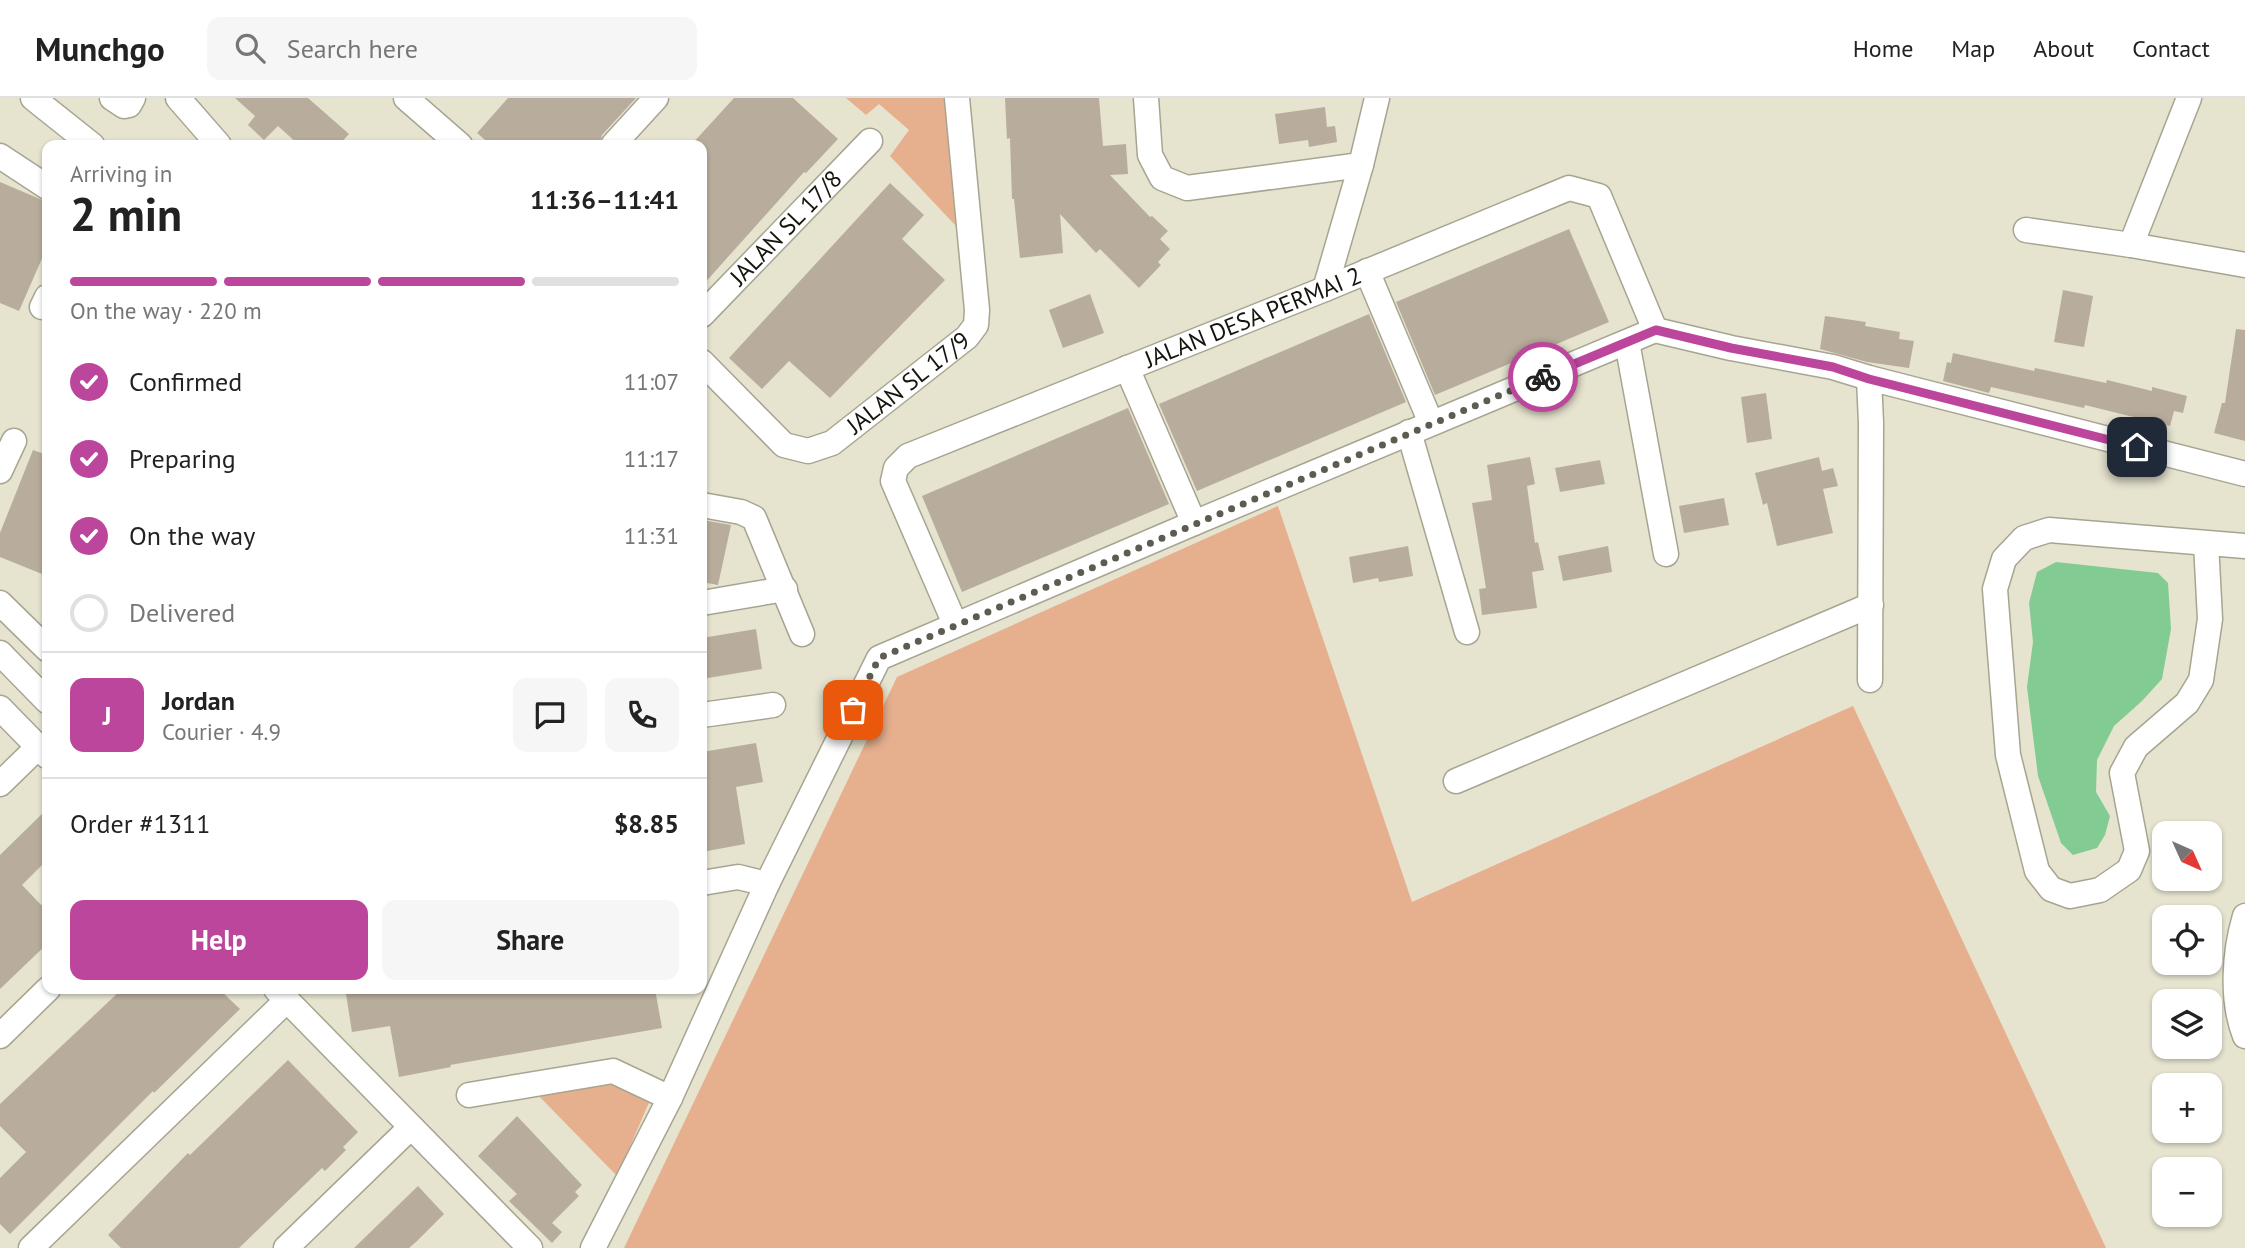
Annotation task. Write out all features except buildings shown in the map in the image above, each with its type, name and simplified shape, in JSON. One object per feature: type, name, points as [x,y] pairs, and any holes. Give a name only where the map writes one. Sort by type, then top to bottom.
[{"type":"street","points":[[33,98],[86,140]]},
{"type":"street","points":[[113,98],[124,106],[129,105],[133,98]]},
{"type":"street","points":[[178,98],[215,140]]},
{"type":"street","points":[[618,140],[656,98]]},
{"type":"street","name":"JALAN SL 17/9","points":[[707,367],[784,445],[808,450],[832,443],[967,337],[976,324],[977,310],[957,98]]},
{"type":"street","points":[[1146,98],[1150,155],[1162,178],[1186,188],[1361,165]]},
{"type":"street","points":[[1325,289],[1361,165],[1377,98]]},
{"type":"street","points":[[2131,245],[2189,98]]},
{"type":"street","points":[[417,102],[455,140]]},
{"type":"street","name":"JALAN SL 17/8","points":[[707,310],[870,141]]},
{"type":"street","points":[[0,156],[42,184]]},
{"type":"street","name":"JALAN DESA PERMAI 2","points":[[955,625],[893,481],[896,468],[908,456],[1569,188],[1599,196],[1656,330]]},
{"type":"street","points":[[2026,230],[2245,265]]},
{"type":"street","points":[[1367,271],[1420,428],[1467,632]]},
{"type":"street","points":[[593,1248],[670,1098],[766,884],[879,658],[1656,330],[1731,348],[1833,367],[1869,379],[2245,474]]},
{"type":"street","points":[[1627,342],[1666,554]]},
{"type":"street","points":[[1127,368],[1194,523]]},
{"type":"street","points":[[1869,379],[1870,680]]},
{"type":"street","points":[[0,471],[14,440]]},
{"type":"street","points":[[707,506],[741,512],[754,518],[802,634]]},
{"type":"street","points":[[2206,543],[2210,620],[2201,680],[2187,703],[2136,747],[2122,773],[2137,851],[2129,870],[2100,890],[2070,896],[2051,889],[2037,871],[2008,755],[1995,589],[2004,559],[2024,538],[2049,530],[2245,546]]},
{"type":"street","points":[[707,602],[785,589]]},
{"type":"street","points":[[0,603],[42,644]]},
{"type":"street","points":[[1456,781],[1871,605]]},
{"type":"street","points":[[0,653],[42,696]]},
{"type":"street","points":[[707,714],[773,705]]},
{"type":"street","points":[[0,708],[42,750]]},
{"type":"street","points":[[4,780],[42,752]]},
{"type":"street","points":[[707,882],[738,877],[766,884]]},
{"type":"street","points":[[2245,916],[2235,977],[2240,1023],[2245,1036]]},
{"type":"street","points":[[0,1036],[43,994]]},
{"type":"street","points":[[32,1248],[263,1024],[282,995],[530,1248]]},
{"type":"street","points":[[469,1095],[613,1071],[670,1098]]},
{"type":"street","points":[[286,1248],[411,1127]]},
{"type":"shaded area","points":[[846,98],[949,98],[956,226],[890,156],[909,130],[879,104],[866,115]]},
{"type":"shaded area","points":[[1278,506],[1412,902],[1853,706],[2106,1248],[624,1248],[897,677]]},
{"type":"shaded area","points":[[2056,562],[2158,573],[2168,583],[2171,629],[2162,679],[2114,726],[2097,760],[2096,792],[2110,816],[2105,835],[2097,848],[2073,855],[2061,843],[2038,776],[2027,687],[2033,642],[2029,603],[2037,572]]},
{"type":"shaded area","points":[[611,1077],[651,1098],[617,1176],[533,1090]]},
{"type":"way so far","points":[[853,710],[879,658],[1543,377]]},
{"type":"route","points":[[1543,377],[1656,330],[1731,348],[1833,367],[1869,379],[2137,447]]}]
